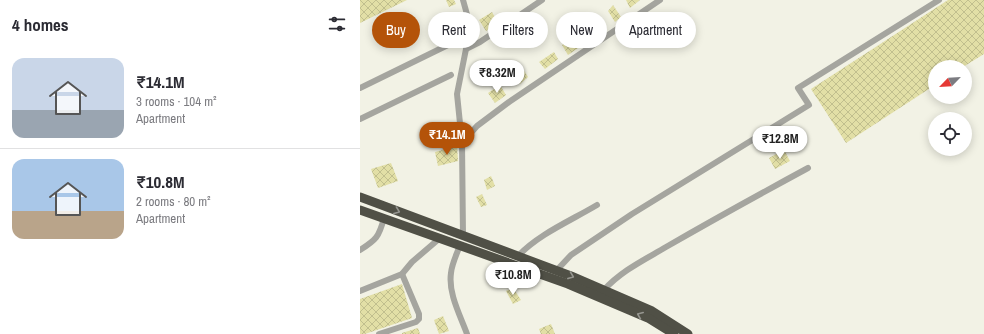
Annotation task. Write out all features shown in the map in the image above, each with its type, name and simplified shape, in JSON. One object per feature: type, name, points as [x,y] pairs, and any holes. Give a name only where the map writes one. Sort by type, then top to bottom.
[{"type":"highway","points":[[360,197],[604,290],[652,311],[688,334]]},
{"type":"highway","points":[[360,210],[568,284],[648,318],[674,334]]},
{"type":"street","points":[[463,0],[468,18],[468,26],[466,49],[457,94],[462,143],[463,236]]},
{"type":"street","points":[[466,49],[480,42],[542,0]]},
{"type":"street","points":[[462,143],[477,126],[508,102],[660,0]]},
{"type":"street","points":[[556,271],[572,255],[632,214],[809,105],[798,88],[938,0]]},
{"type":"street","points":[[360,88],[442,48]]},
{"type":"street","points":[[360,119],[451,75]]},
{"type":"street","points":[[604,290],[612,281],[626,270],[808,168]]},
{"type":"street","points":[[518,256],[540,238],[597,205]]},
{"type":"street","points":[[360,250],[376,239],[380,233],[384,218]]},
{"type":"street","points":[[360,291],[402,274],[412,262],[440,238]]},
{"type":"street","points":[[460,246],[453,264],[450,279],[452,292],[467,334]]},
{"type":"street","points":[[379,334],[416,322],[419,319],[419,314],[402,274]]},
{"type":"building","points":[[360,0],[407,0],[382,12],[372,12],[372,17],[360,23]]},
{"type":"building","points":[[446,0],[454,0],[456,4],[449,7]]},
{"type":"building","points":[[626,0],[640,0],[630,8]]},
{"type":"building","points":[[948,0],[984,0],[984,54],[972,61],[972,60],[928,60],[928,90],[846,143],[811,89]]},
{"type":"building","points":[[613,5],[618,12],[615,12],[615,22],[608,11]]},
{"type":"building","points":[[488,14],[488,30],[486,31],[480,22],[480,19]]},
{"type":"building","points":[[564,48],[578,48],[568,55]]},
{"type":"building","points":[[554,52],[558,59],[545,69],[539,62]]},
{"type":"building","points":[[523,69],[528,77],[520,84],[515,76]]},
{"type":"building","points":[[500,85],[506,95],[495,103],[488,93]]},
{"type":"building","points":[[457,146],[458,161],[438,166],[435,152]]},
{"type":"building","points":[[784,150],[790,161],[775,169],[769,158]]},
{"type":"building","points":[[391,163],[398,181],[378,188],[371,169]]},
{"type":"building","points":[[491,176],[495,186],[487,190],[484,180]]},
{"type":"building","points":[[482,194],[487,205],[481,207],[476,197]]},
{"type":"building","points":[[402,284],[412,318],[365,334],[360,334],[360,299]]},
{"type":"building","points":[[513,288],[521,300],[513,304],[506,291]]},
{"type":"building","points":[[443,316],[449,331],[439,334],[434,320]]},
{"type":"building","points":[[551,324],[555,334],[541,334],[539,329]]},
{"type":"building","points":[[418,328],[420,334],[402,334],[402,333]]}]
